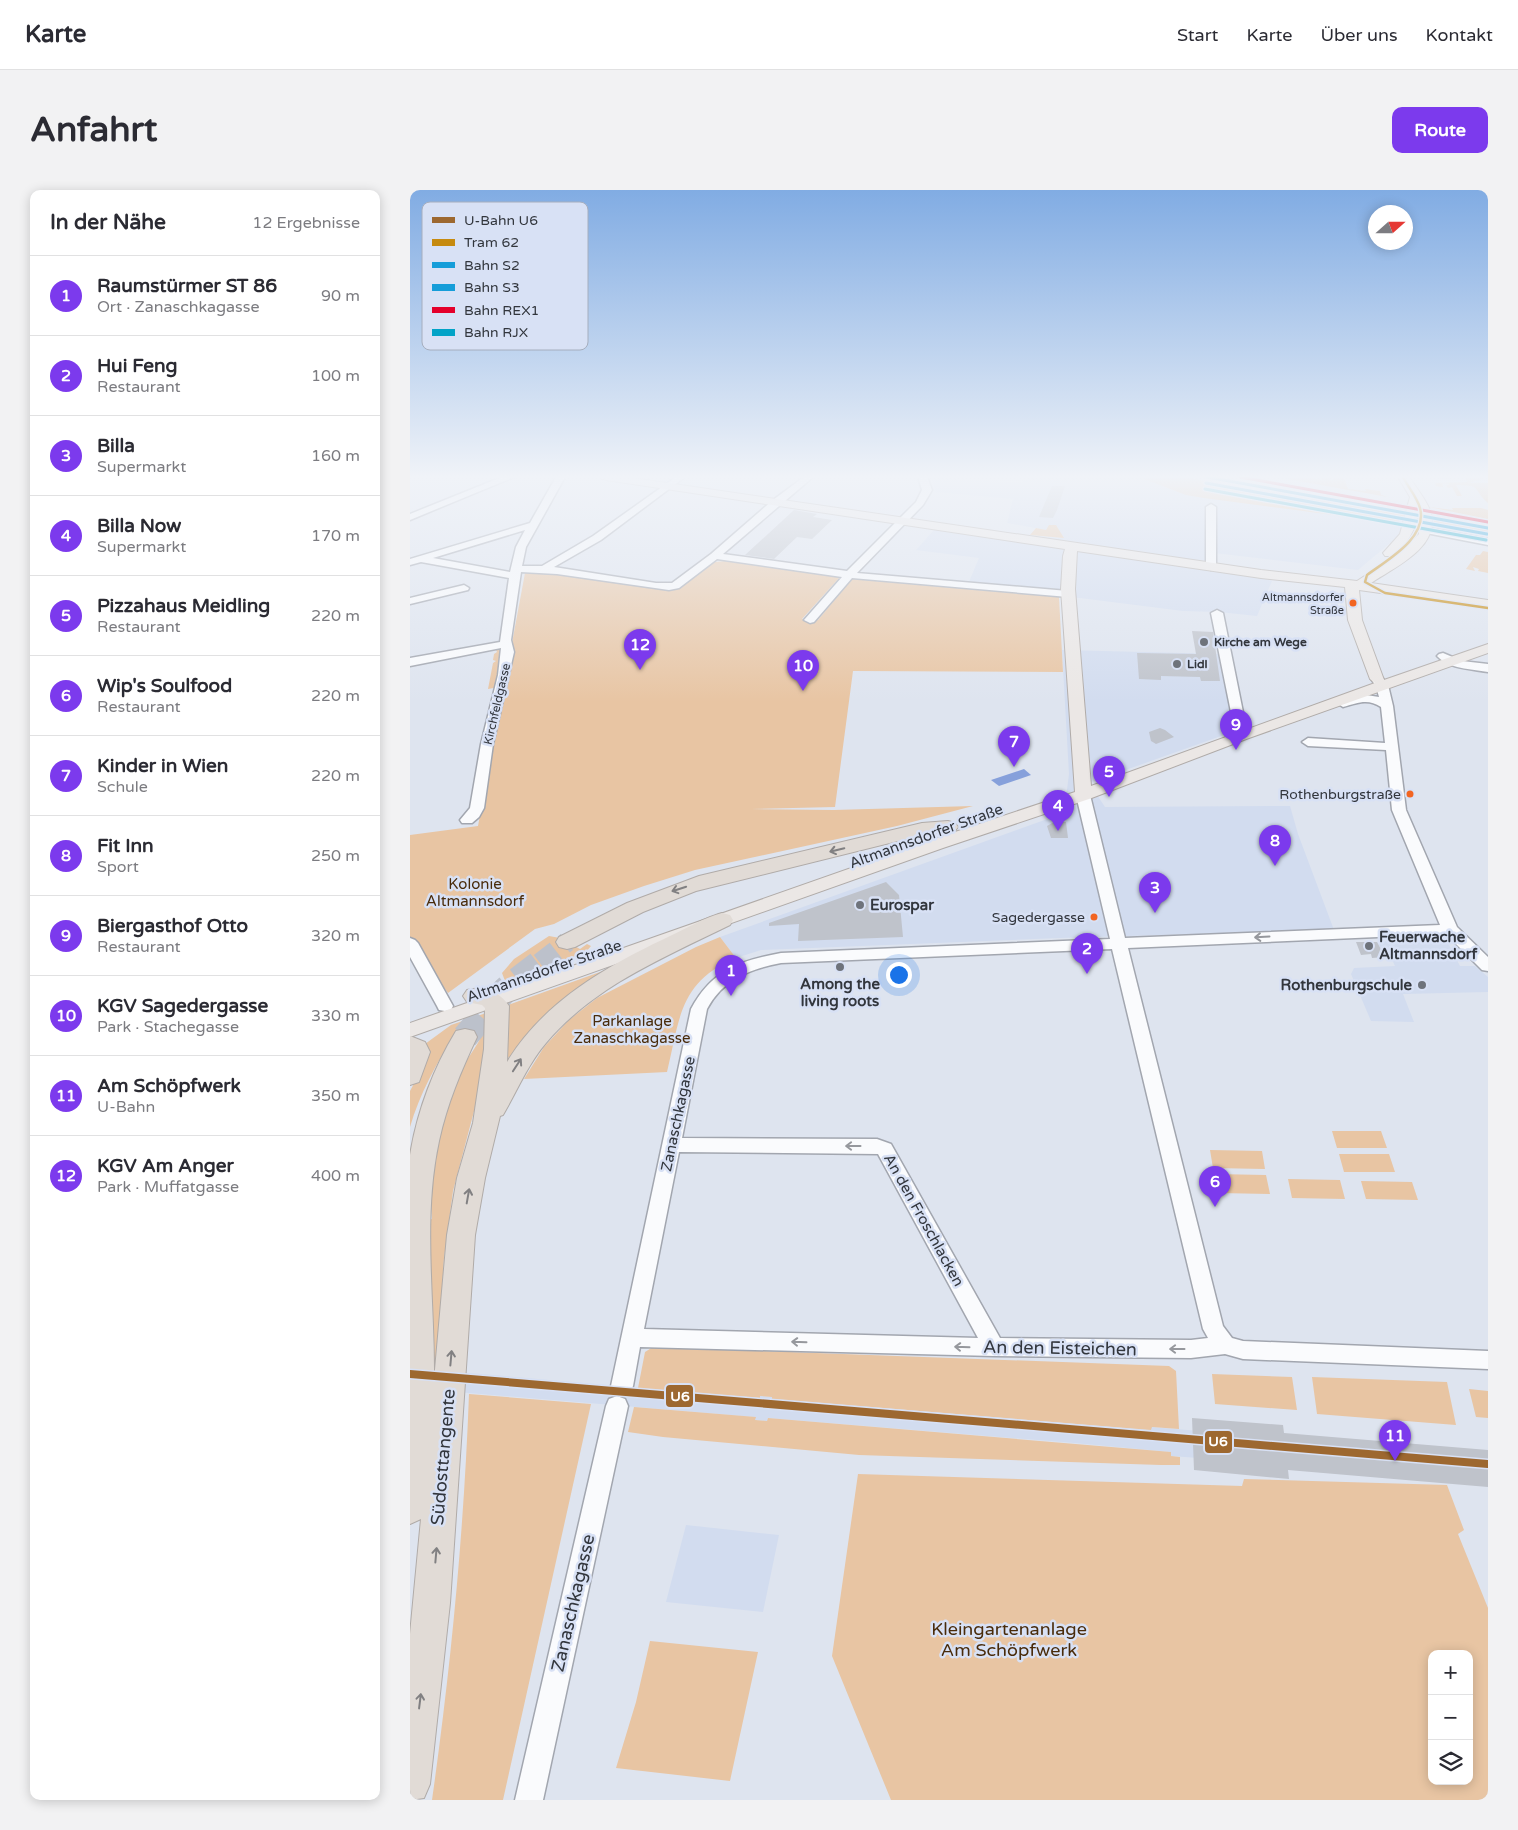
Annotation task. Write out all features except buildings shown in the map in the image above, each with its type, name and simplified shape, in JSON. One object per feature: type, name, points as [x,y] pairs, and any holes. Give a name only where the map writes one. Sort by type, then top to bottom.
[{"type":"highway","points":[[567,942],[620,913],[675,890],[922,829],[948,827]]},
{"type":"highway","points":[[486,1123],[522,1059],[538,1037],[563,1012],[589,991],[627,968],[722,920]]},
{"type":"highway","name":"Südosttangente","points":[[410,1784],[432,1603],[461,1235],[471,1178],[486,1123],[496,1049],[489,1003]]},
{"type":"highway","name":"Südosttangente","points":[[410,1508],[418,1401],[415,1171],[419,1140],[427,1110],[444,1070],[465,1037]]},
{"type":"highway","points":[[410,1044],[418,1052],[410,1076]]},
{"type":"main road","points":[[1071,552],[1068,567],[1068,594],[1075,666],[1075,716],[1082,788]]},
{"type":"main road","points":[[1108,552],[1300,579],[1364,584],[1488,604]]},
{"type":"main road","points":[[1379,682],[1355,620],[1364,584],[1393,552]]},
{"type":"main road","points":[[1364,584],[1406,552]]},
{"type":"main road","points":[[1364,584],[1488,612]]},
{"type":"main road","name":"Altmannsdorfer Straße","points":[[410,1030],[937,844],[1240,727],[1379,682],[1447,658],[1488,640]]},
{"type":"main road","name":"Altmannsdorfer Straße","points":[[1447,658],[1488,648]]},
{"type":"main road","name":"Altmannsdorfer Straße","points":[[410,1018],[445,1006],[489,1003],[929,836],[948,827],[1082,788],[1325,705],[1379,682]]},
{"type":"street","points":[[413,559],[437,552]]},
{"type":"street","name":"Kirchfeldgasse","points":[[467,820],[474,814],[477,808],[487,744],[506,667],[508,652],[505,644],[521,552]]},
{"type":"street","points":[[546,568],[573,552]]},
{"type":"street","points":[[413,559],[507,576],[516,572],[546,568],[668,587],[680,584],[719,552]]},
{"type":"street","points":[[810,620],[848,575],[871,552]]},
{"type":"street","points":[[1211,552],[1211,567]]},
{"type":"street","points":[[715,556],[848,575],[1068,594]]},
{"type":"street","points":[[410,601],[464,588]]},
{"type":"street","points":[[1217,613],[1240,727]]},
{"type":"street","points":[[410,662],[505,644]]},
{"type":"street","points":[[1447,658],[1467,666],[1488,668]]},
{"type":"street","points":[[1379,682],[1387,706],[1399,810],[1450,930],[1488,966]]},
{"type":"street","name":"Altmannsdorfer Straße","points":[[1325,705],[1335,706],[1364,697],[1377,699],[1387,706]]},
{"type":"street","points":[[1308,742],[1393,747]]},
{"type":"street","points":[[1082,788],[1181,1190],[1213,1329],[1225,1345]]},
{"type":"street","points":[[1119,942],[1450,930]]},
{"type":"street","points":[[410,942],[445,1006]]},
{"type":"street","name":"Zanaschkagasse","points":[[529,1800],[580,1570],[603,1478],[699,1009],[704,997],[714,986],[739,968],[757,962],[781,958],[1119,942]]},
{"type":"street","name":"An den Froschlacken","points":[[672,1145],[878,1146],[885,1149],[994,1347]]},
{"type":"street","name":"An den Eisteichen","points":[[632,1338],[994,1347],[1191,1349],[1225,1345],[1243,1350],[1488,1360]]},
{"type":"shaded area","points":[[933,552],[1206,552],[1206,565],[1272,581],[1257,616],[1183,611],[1080,598],[966,589],[979,558]]},
{"type":"shaded area","points":[[1207,552],[1379,552],[1358,570]]},
{"type":"shaded area","points":[[1062,650],[1222,654],[1238,730],[1089,783],[1105,807],[1290,806],[1298,834],[1334,930],[1060,938],[761,950],[736,958],[720,937],[1064,813],[1069,774]]},
{"type":"shaded area","name":"Rothenburgschule","points":[[1407,939],[1446,939],[1460,966],[1475,966],[1488,977],[1488,992],[1403,994],[1414,1022],[1371,1021],[1351,974],[1354,968],[1395,966],[1388,951],[1382,951],[1377,942]]},
{"type":"shaded area","points":[[410,1368],[1151,1430],[1151,1427],[1224,1433],[1226,1460],[1171,1456],[1171,1452],[1074,1443],[768,1418],[767,1421],[755,1420],[755,1417],[410,1388]]},
{"type":"shaded area","points":[[686,1525],[779,1535],[763,1612],[666,1602]]},
{"type":"green space","points":[[1482,552],[1488,552],[1488,573],[1478,571],[1479,569],[1473,567],[1475,571],[1466,569],[1476,555],[1480,555]]},
{"type":"green space","name":"Kolonie Altmannsdorf","points":[[725,561],[840,577],[802,619],[818,620],[852,579],[1059,597],[1063,672],[853,671],[835,807],[751,809],[834,810],[973,806],[897,826],[695,870],[644,886],[591,905],[554,924],[535,929],[448,993],[410,938],[410,835],[478,826],[525,573],[543,570],[668,588],[682,585],[715,562]]},
{"type":"green space","points":[[495,648],[503,649],[499,687],[488,689],[493,663],[496,661],[493,660],[494,654],[497,652]]},
{"type":"green space","points":[[549,936],[560,938],[580,949],[587,944],[591,946],[585,953],[505,981],[502,973],[514,959]]},
{"type":"green space","name":"Parkanlage Zanaschkagasse","points":[[720,937],[736,958],[703,978],[693,990],[685,1004],[680,1019],[667,1072],[524,1079],[544,1047],[569,1020],[597,998],[696,947]]},
{"type":"green space","points":[[614,967],[511,1058],[507,1057],[508,1005]]},
{"type":"green space","points":[[489,1012],[478,1096],[453,1191],[444,1258],[437,1365],[430,1366],[424,1221],[432,1219],[432,1179],[441,1123],[462,1069],[480,1039],[454,1035],[429,1080],[410,1127],[410,1091],[426,1061],[425,1044],[451,1025]]},
{"type":"green space","points":[[1332,1131],[1381,1131],[1387,1148],[1337,1148]]},
{"type":"green space","points":[[1210,1150],[1262,1151],[1265,1169],[1213,1168]]},
{"type":"green space","points":[[1339,1154],[1389,1154],[1395,1172],[1344,1172]]},
{"type":"green space","points":[[1215,1174],[1266,1175],[1270,1194],[1218,1193]]},
{"type":"green space","points":[[1288,1179],[1340,1180],[1345,1199],[1292,1198]]},
{"type":"green space","points":[[1361,1181],[1412,1182],[1418,1200],[1366,1199]]},
{"type":"green space","points":[[653,1347],[1169,1366],[1176,1371],[1179,1429],[1152,1427],[1151,1430],[772,1399],[772,1397],[760,1396],[760,1398],[638,1388],[645,1352]]},
{"type":"green space","points":[[1212,1374],[1292,1377],[1297,1410],[1215,1404]]},
{"type":"green space","points":[[1312,1377],[1447,1382],[1456,1425],[1317,1414]]},
{"type":"green space","points":[[1469,1389],[1488,1391],[1488,1418],[1476,1417]]},
{"type":"green space","points":[[469,1394],[591,1404],[503,1800],[432,1800],[456,1598]]},
{"type":"green space","points":[[634,1407],[756,1417],[755,1420],[767,1421],[768,1418],[1171,1452],[1171,1456],[1180,1457],[1180,1465],[859,1455],[663,1437],[628,1432]]},
{"type":"green space","name":"Kleingartenanlage Am Schöpfwerk","points":[[858,1474],[1242,1486],[1244,1479],[1447,1485],[1464,1530],[1458,1534],[1488,1608],[1488,1800],[891,1800],[832,1656]]},
{"type":"green space","points":[[650,1641],[758,1652],[730,1781],[616,1768],[636,1702]]},
{"type":"water","points":[[1024,769],[1031,775],[999,786],[991,780]]},
{"type":"tunnel","points":[[540,963],[567,942]]},
{"type":"tunnel","points":[[465,1037],[506,989],[541,962]]},
{"type":"metro line","name":"U6","points":[[410,1374],[1488,1464]]},
{"type":"tram line","name":"62","points":[[1397,552],[1367,575],[1365,582],[1385,593],[1488,608]]},
{"type":"place","name":"Altmannsdorfer Straße","points":[[1353,603]]},
{"type":"place","name":"Kirche am Wege","points":[[1204,642]]},
{"type":"place","name":"Lidl","points":[[1177,664]]},
{"type":"place","name":"KGV Am Anger","points":[[640,670]]},
{"type":"place","name":"KGV Sagedergasse","points":[[803,691]]},
{"type":"place","name":"Biergasthof Otto","points":[[1236,750]]},
{"type":"place","name":"Kinder in Wien","points":[[1014,767]]},
{"type":"place","name":"Rothenburgstraße","points":[[1410,794]]},
{"type":"place","name":"Pizzahaus Meidling","points":[[1109,797]]},
{"type":"place","name":"Billa Now","points":[[1058,831]]},
{"type":"place","name":"Fit Inn","points":[[1275,866]]},
{"type":"place","name":"Eurospar","points":[[860,905]]},
{"type":"place","name":"Billa","points":[[1155,913]]},
{"type":"place","name":"Sagedergasse","points":[[1094,917]]},
{"type":"place","name":"Feuerwache Altmannsdorf","points":[[1369,946]]},
{"type":"place","name":"Among the living roots","points":[[840,967]]},
{"type":"place","name":"Hui Feng","points":[[1087,974]]},
{"type":"place","name":"Rothenburgschule","points":[[1422,985]]},
{"type":"place","name":"Raumstürmer ST 86","points":[[731,996]]},
{"type":"place","name":"Wip's Soulfood","points":[[1215,1207]]},
{"type":"place","name":"Am Schöpfwerk","points":[[1395,1461]]}]
